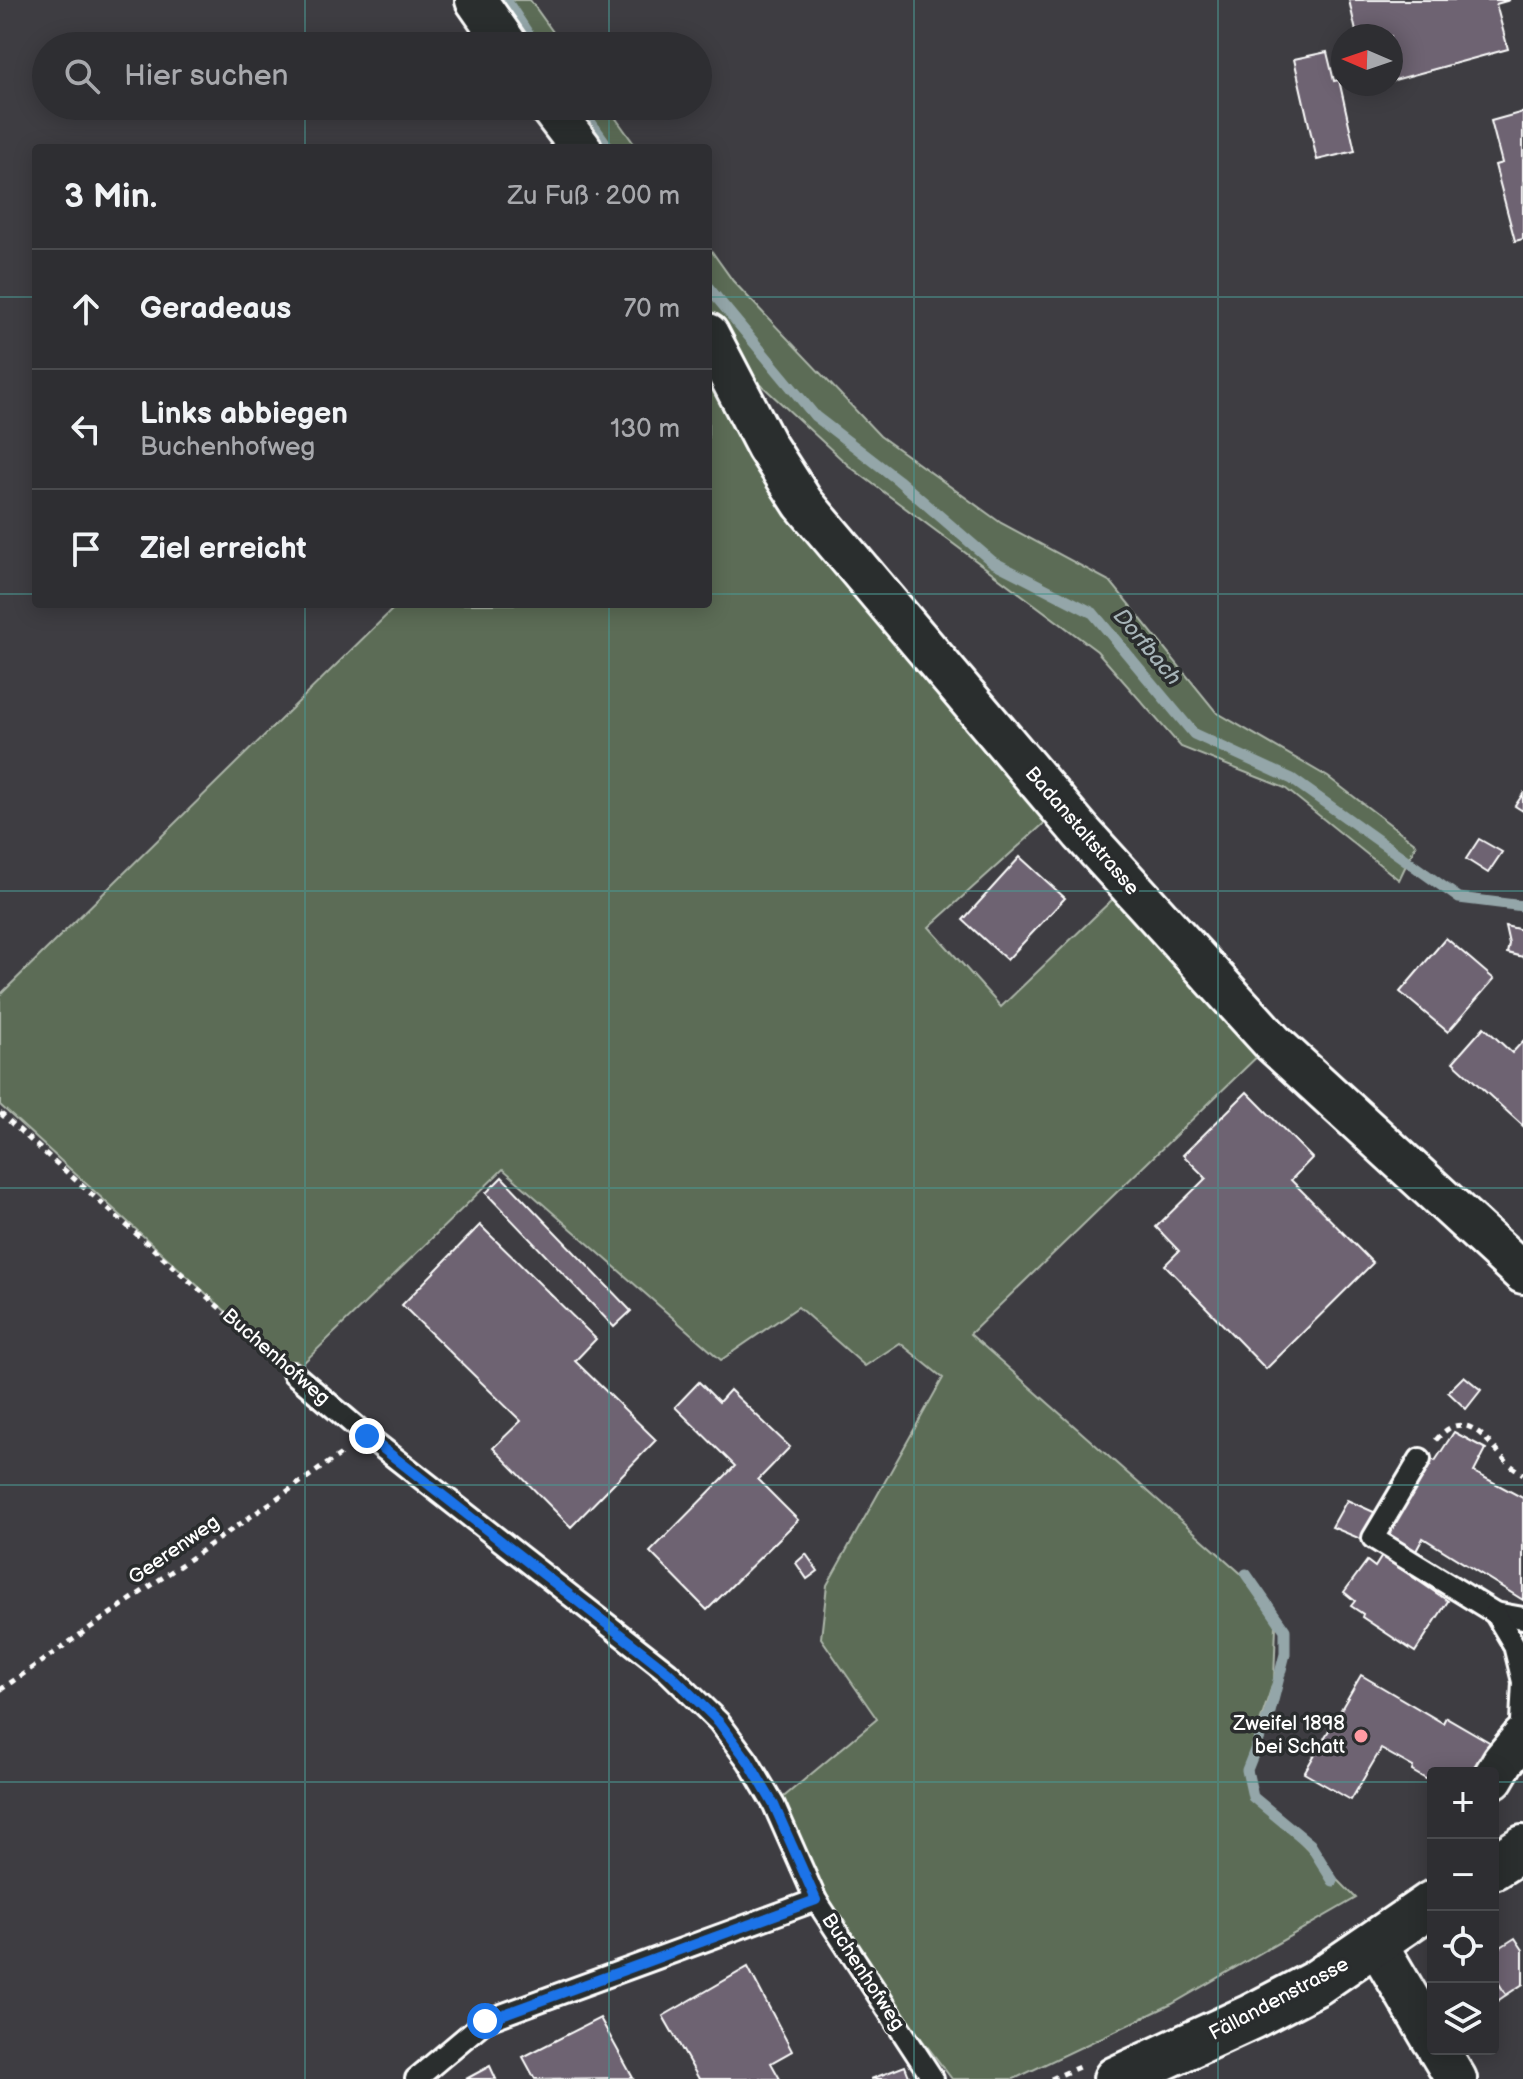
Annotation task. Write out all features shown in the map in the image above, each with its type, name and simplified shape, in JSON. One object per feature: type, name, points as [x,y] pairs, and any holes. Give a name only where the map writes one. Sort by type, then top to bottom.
[{"type":"street","points":[[476,0],[498,32]]},
{"type":"street","points":[[560,120],[578,144]]},
{"type":"street","name":"Badanstaltstrasse","points":[[712,342],[767,447],[803,503],[1082,833],[1273,1043],[1523,1273]]},
{"type":"street","points":[[1499,1768],[1521,1738]]},
{"type":"street","points":[[1499,1863],[1523,1848]]},
{"type":"street","name":"Fällandenstrasse","points":[[1116,2079],[1176,2060],[1316,1983],[1427,1907]]},
{"type":"street","points":[[1376,1943],[1427,2030]]},
{"type":"street","points":[[1442,2055],[1456,2079]]},
{"type":"lane","name":"Buchenhofweg","points":[[293,1373],[367,1436],[668,1672],[719,1722],[748,1761],[774,1805],[816,1900],[933,2079]]},
{"type":"lane","points":[[1420,1459],[1373,1538],[1495,1613],[1523,1618]]},
{"type":"lane","points":[[1495,1613],[1514,1645],[1523,1682],[1521,1738]]},
{"type":"lane","points":[[416,2079],[485,2021],[816,1900]]},
{"type":"path","name":"Buchenhofweg","points":[[0,1113],[293,1373]]},
{"type":"path","points":[[1420,1459],[1445,1429],[1456,1424],[1472,1428],[1487,1438],[1509,1465],[1523,1474]]},
{"type":"path","name":"Geerenweg","points":[[0,1690],[367,1436]]},
{"type":"green space","points":[[486,0],[530,0],[553,32],[508,32]]},
{"type":"green space","points":[[571,120],[617,120],[634,144],[589,144]]},
{"type":"green space","points":[[712,252],[733,281],[880,436],[1001,523],[1111,582],[1216,712],[1328,777],[1416,844],[1399,880],[1285,788],[1181,747],[1097,651],[849,466],[744,369],[712,317]]},
{"type":"green space","points":[[712,373],[1050,818],[929,927],[1001,1007],[1117,895],[1265,1049],[970,1334],[1254,1585],[1276,1625],[1274,1680],[1251,1750],[1247,1788],[1356,1898],[1172,2004],[1014,2079],[952,2079],[816,1900],[774,1805],[877,1719],[821,1638],[827,1585],[943,1378],[900,1343],[865,1366],[798,1307],[721,1360],[503,1169],[293,1373],[0,1105],[0,995],[394,608],[712,608]]},
{"type":"building","points":[[1349,0],[1510,0],[1496,4],[1508,49],[1403,78],[1403,24],[1354,24]]},
{"type":"building","points":[[1327,52],[1331,69],[1331,96],[1343,96],[1355,151],[1317,160],[1294,59]]},
{"type":"building","points":[[1523,112],[1523,239],[1515,241],[1495,165],[1502,163],[1491,121]]},
{"type":"building","points":[[1523,794],[1523,811],[1515,806]]},
{"type":"building","points":[[1479,839],[1502,852],[1488,873],[1466,859]]},
{"type":"building","points":[[1020,857],[1065,898],[1007,960],[963,920]]},
{"type":"building","points":[[1505,926],[1523,930],[1523,957],[1507,953],[1509,944]]},
{"type":"building","points":[[1446,938],[1494,979],[1448,1032],[1400,992]]},
{"type":"building","points":[[1484,1027],[1512,1053],[1523,1041],[1523,1126],[1453,1062]]},
{"type":"building","points":[[1247,1092],[1312,1158],[1291,1180],[1373,1263],[1266,1369],[1165,1265],[1179,1251],[1156,1227],[1206,1178],[1183,1155]]},
{"type":"building","points":[[502,1177],[631,1311],[614,1327],[486,1193]]},
{"type":"building","points":[[480,1225],[596,1339],[575,1361],[656,1440],[571,1527],[493,1448],[521,1421],[402,1305]]},
{"type":"building","points":[[1464,1376],[1481,1390],[1466,1409],[1448,1392]]},
{"type":"building","points":[[699,1382],[719,1402],[730,1390],[790,1447],[758,1480],[798,1520],[707,1610],[650,1552],[735,1466],[675,1407]]},
{"type":"building","points":[[1454,1432],[1486,1449],[1474,1472],[1523,1498],[1523,1600],[1423,1538],[1416,1551],[1385,1532],[1430,1458],[1435,1461]]},
{"type":"building","points":[[1347,1500],[1376,1513],[1363,1540],[1332,1527]]},
{"type":"building","points":[[806,1554],[818,1571],[807,1579],[796,1563]]},
{"type":"building","points":[[1382,1556],[1448,1601],[1415,1652],[1362,1617],[1363,1614],[1351,1606],[1355,1601],[1344,1592],[1367,1561],[1375,1567]]},
{"type":"building","points":[[1361,1675],[1443,1723],[1446,1717],[1491,1743],[1477,1767],[1427,1767],[1427,1780],[1412,1771],[1413,1767],[1381,1749],[1351,1800],[1304,1773]]},
{"type":"building","points":[[1515,1938],[1523,1950],[1523,1984],[1506,1995],[1499,1984],[1499,1948]]},
{"type":"building","points":[[748,1967],[792,2051],[771,2063],[780,2079],[699,2079],[663,2016]]},
{"type":"building","points":[[1499,1984],[1506,1995],[1499,2000]]},
{"type":"building","points":[[600,2018],[633,2078],[535,2079],[523,2057]]},
{"type":"building","points":[[490,2066],[496,2079],[466,2079]]},
{"type":"building","points":[[905,2066],[910,2079],[871,2079]]},
{"type":"waterway","name":"Dorfbach","points":[[506,0],[527,32]]},
{"type":"waterway","name":"Dorfbach","points":[[589,120],[606,144]]},
{"type":"waterway","name":"Dorfbach","points":[[712,292],[815,416],[898,480],[993,562],[1093,613],[1194,734],[1292,779],[1459,898],[1523,906]]},
{"type":"waterway","points":[[1246,1574],[1285,1630],[1285,1654],[1270,1712],[1247,1770],[1253,1797],[1310,1844],[1333,1881]]},
{"type":"place","name":"Zweifel 1898 bei Schatt","points":[[1361,1736]]},
{"type":"route","points":[[367,1436],[668,1672],[719,1722],[748,1761],[774,1805],[816,1900],[485,2021]]}]
